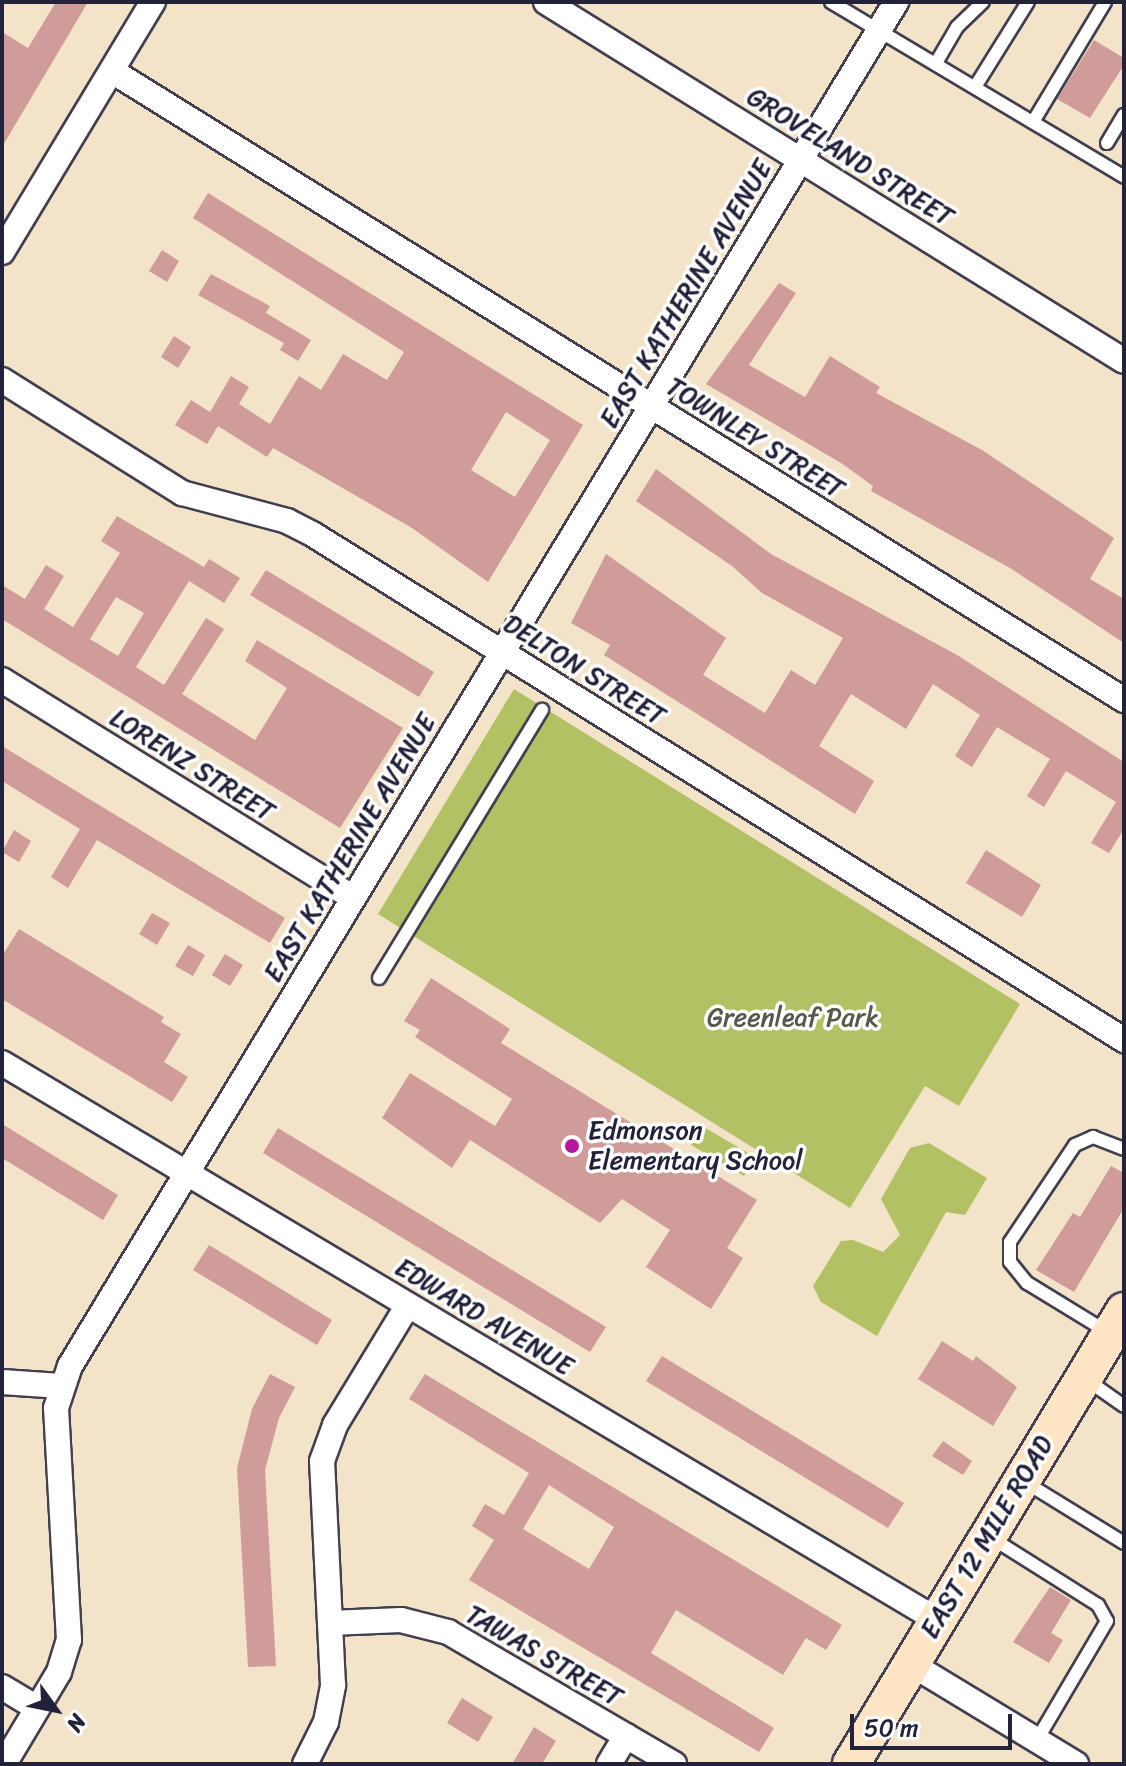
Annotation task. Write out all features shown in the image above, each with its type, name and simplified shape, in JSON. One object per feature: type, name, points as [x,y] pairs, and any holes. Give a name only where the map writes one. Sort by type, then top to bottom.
[{"type":"main road","name":"EAST 12 MILE ROAD","points":[[851,1764],[1117,1322]]},
{"type":"street","points":[[2,252],[153,2]]},
{"type":"street","name":"GROVELAND STREET","points":[[546,2],[1124,361]]},
{"type":"street","name":"EAST KATHERINE AVENUE","points":[[4,1764],[59,1672],[70,1624],[56,1408],[61,1386],[186,1172],[896,2]]},
{"type":"street","name":"TOWNLEY STREET","points":[[112,71],[1124,700]]},
{"type":"street","name":"DELTON STREET","points":[[2,380],[182,493],[301,527],[1122,1035]]},
{"type":"street","name":"LORENZ STREET","points":[[2,680],[353,898]]},
{"type":"street","name":"EDWARD AVENUE","points":[[2,1063],[937,1620]]},
{"type":"street","points":[[305,1764],[331,1706],[322,1461],[335,1425],[408,1305]]},
{"type":"street","points":[[2,1382],[61,1386]]},
{"type":"street","name":"TAWAS STREET","points":[[330,1623],[401,1620],[448,1632],[674,1764]]},
{"type":"street","points":[[911,1664],[1076,1764]]},
{"type":"street","points":[[2,1687],[37,1708]]},
{"type":"street","points":[[609,1764],[626,1736]]},
{"type":"lane","points":[[831,2],[880,28],[1124,177]]},
{"type":"lane","points":[[936,63],[957,27],[983,2]]},
{"type":"lane","points":[[975,87],[1028,2]]},
{"type":"lane","points":[[1033,122],[1105,2]]},
{"type":"lane","points":[[1107,143],[1124,115]]},
{"type":"lane","points":[[379,978],[542,710]]},
{"type":"lane","points":[[1117,1322],[1027,1283],[1010,1262],[1010,1242],[1075,1145],[1093,1137],[1124,1149]]},
{"type":"lane","points":[[1084,1378],[1124,1406]]},
{"type":"lane","points":[[1022,1480],[1124,1543]]},
{"type":"lane","points":[[987,1535],[1098,1605],[1107,1621],[1037,1740]]},
{"type":"green space","name":"Greenleaf Park","points":[[514,689],[1020,1004],[959,1106],[925,1086],[850,1208],[378,914]]},
{"type":"green space","points":[[702,1126],[755,1157],[744,1176],[691,1145]]},
{"type":"green space","points":[[929,1143],[987,1178],[965,1215],[946,1212],[877,1336],[821,1302],[813,1286],[841,1241],[853,1240],[883,1252],[900,1235],[881,1199],[910,1148]]},
{"type":"building","points":[[56,2],[88,2],[2,147],[2,32],[28,48]]},
{"type":"building","points":[[1094,40],[1124,58],[1124,65],[1090,118],[1057,99]]},
{"type":"building","points":[[208,193],[583,425],[488,582],[412,528],[273,448],[267,457],[218,426],[207,444],[175,425],[191,400],[210,412],[231,376],[249,387],[239,404],[270,424],[299,376],[321,390],[343,354],[387,380],[404,352],[193,218]],"holes":[[[506,412],[550,440],[515,497],[471,470]]]},
{"type":"building","points":[[162,250],[179,261],[167,282],[149,271]]},
{"type":"building","points":[[211,274],[270,306],[266,313],[311,340],[298,361],[280,350],[284,343],[198,295]]},
{"type":"building","points":[[779,283],[796,293],[749,365],[805,397],[830,356],[880,387],[876,393],[982,450],[1114,538],[1090,579],[1124,599],[1124,643],[1010,568],[871,491],[873,486],[841,463],[706,384]]},
{"type":"building","points":[[174,336],[191,347],[178,368],[161,357]]},
{"type":"building","points":[[656,469],[771,554],[957,655],[1124,762],[1124,829],[1109,853],[1091,843],[1116,802],[1066,771],[1044,807],[1027,796],[1050,759],[997,727],[972,767],[955,756],[980,715],[933,684],[906,729],[851,694],[819,746],[874,781],[855,814],[604,655],[610,645],[571,623],[606,554],[726,638],[703,675],[765,713],[791,670],[815,685],[843,638],[762,593],[732,566],[636,501]]},
{"type":"building","points":[[117,516],[204,567],[209,559],[240,578],[224,603],[189,581],[136,667],[164,685],[206,618],[224,629],[182,694],[255,740],[287,688],[245,661],[257,640],[403,728],[340,828],[2,619],[2,585],[25,599],[46,565],[64,576],[44,609],[73,627],[120,553],[101,541]],"holes":[[[116,597],[144,613],[118,656],[90,639]]]},
{"type":"building","points":[[266,570],[434,672],[419,697],[250,595]]},
{"type":"building","points":[[2,746],[285,918],[270,943],[97,840],[68,888],[51,877],[80,829],[2,781]]},
{"type":"building","points":[[14,830],[31,841],[19,862],[2,852]]},
{"type":"building","points":[[986,850],[1041,885],[1022,917],[966,883]]},
{"type":"building","points":[[152,913],[170,923],[157,945],[139,934]]},
{"type":"building","points":[[19,929],[164,1017],[161,1022],[181,1034],[164,1062],[188,1077],[172,1102],[2,999],[2,956]]},
{"type":"building","points":[[188,945],[205,955],[193,976],[175,966]]},
{"type":"building","points":[[225,954],[243,965],[230,986],[212,975]]},
{"type":"building","points":[[431,978],[510,1029],[501,1043],[757,1200],[727,1248],[743,1258],[711,1309],[646,1267],[670,1230],[622,1199],[600,1223],[470,1140],[452,1168],[382,1118],[410,1073],[495,1126],[512,1099],[415,1037],[420,1030],[404,1021]]},
{"type":"building","points":[[2,1124],[118,1195],[103,1220],[2,1158]]},
{"type":"building","points":[[278,1128],[606,1327],[590,1352],[263,1153]]},
{"type":"building","points":[[1111,1166],[1124,1173],[1124,1208],[1074,1292],[1036,1270],[1073,1213],[1080,1217]]},
{"type":"building","points":[[209,1245],[332,1320],[317,1345],[193,1270]]},
{"type":"building","points":[[942,1341],[973,1361],[976,1356],[1017,1387],[993,1426],[918,1379]]},
{"type":"building","points":[[662,1356],[904,1503],[888,1528],[646,1381]]},
{"type":"building","points":[[270,1374],[295,1387],[279,1418],[265,1470],[276,1666],[248,1667],[237,1468],[252,1409]]},
{"type":"building","points":[[425,1374],[842,1625],[826,1650],[806,1638],[783,1675],[676,1610],[651,1653],[774,1728],[759,1752],[469,1580],[494,1540],[472,1526],[485,1504],[504,1515],[529,1473],[409,1399]],"holes":[[[549,1485],[614,1527],[589,1569],[523,1529]]]},
{"type":"building","points":[[943,1441],[972,1461],[963,1475],[932,1456]]},
{"type":"building","points":[[1050,1587],[1071,1600],[1051,1633],[1063,1640],[1049,1663],[1013,1642]]},
{"type":"building","points":[[462,1698],[493,1717],[478,1742],[447,1723]]},
{"type":"building","points":[[534,1727],[556,1741],[542,1764],[512,1764]]},
{"type":"place","name":"Edmonson Elementary School","points":[[572,1146]]}]
